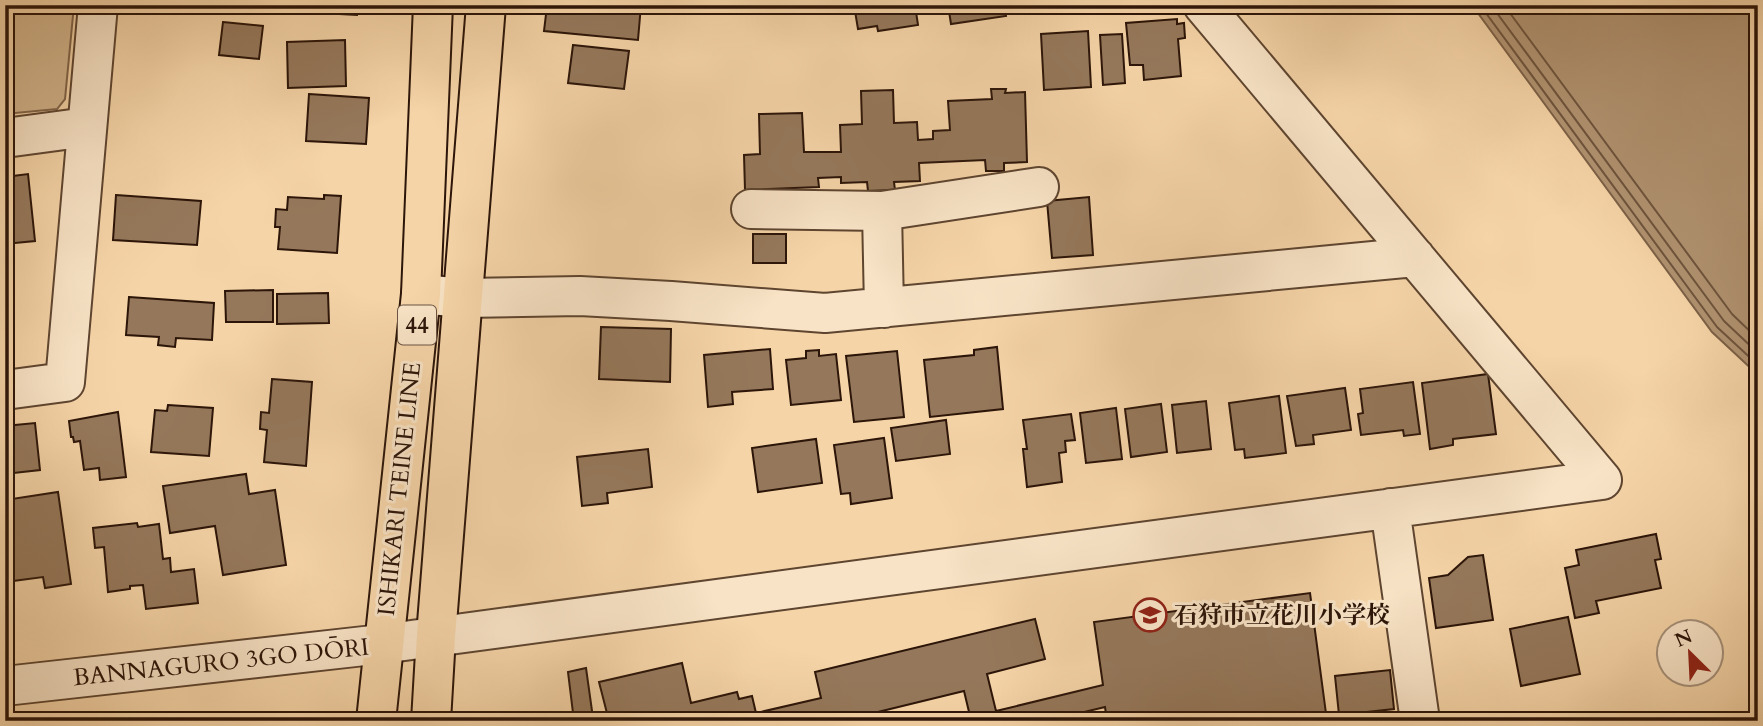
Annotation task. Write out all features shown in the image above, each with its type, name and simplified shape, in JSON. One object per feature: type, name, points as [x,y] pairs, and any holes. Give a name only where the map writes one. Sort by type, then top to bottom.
[{"type":"main road","name":"ISHIKARI TEINE LINE","points":[[376,721],[382,644],[421,294],[433,5]]},
{"type":"main road","name":"ISHIKARI TEINE LINE","points":[[431,721],[486,5]]},
{"type":"street","points":[[5,390],[65,382],[98,5]]},
{"type":"street","points":[[1203,5],[1415,257]]},
{"type":"street","points":[[5,138],[87,127]]},
{"type":"street","points":[[751,209],[882,211],[1040,187]]},
{"type":"street","points":[[882,211],[884,308]]},
{"type":"street","points":[[421,294],[463,298],[580,296],[671,300],[825,313],[1415,257]]},
{"type":"street","name":"BANNAGURO 3GO DŌRI","points":[[5,686],[382,644],[1602,480],[1415,257]]},
{"type":"street","points":[[1390,508],[1420,721]]},
{"type":"shaded area","points":[[5,5],[74,5],[65,99],[57,109],[5,114]]},
{"type":"water","points":[[1472,5],[1758,5],[1758,375],[1712,332]]},
{"type":"building","points":[[227,5],[274,5],[273,9]]},
{"type":"building","points":[[303,5],[358,5],[357,15],[302,12]]},
{"type":"building","points":[[570,5],[641,5],[638,40],[544,31],[547,6],[570,8]]},
{"type":"building","points":[[854,5],[915,5],[918,25],[878,31],[877,26],[858,29]]},
{"type":"building","points":[[948,5],[1004,5],[1006,16],[951,24]]},
{"type":"building","points":[[1177,19],[1177,24],[1184,23],[1185,38],[1178,39],[1181,76],[1144,80],[1143,65],[1130,65],[1126,23]]},
{"type":"building","points":[[223,22],[263,26],[259,59],[219,55]]},
{"type":"building","points":[[1088,31],[1091,87],[1044,90],[1041,34]]},
{"type":"building","points":[[1122,34],[1125,83],[1103,85],[1100,35]]},
{"type":"building","points":[[345,40],[346,86],[288,88],[287,42]]},
{"type":"building","points":[[573,45],[629,51],[624,89],[568,83]]},
{"type":"building","points":[[991,89],[1006,89],[1005,93],[1025,92],[1027,162],[1004,163],[1004,171],[986,171],[985,160],[919,163],[920,181],[894,182],[895,190],[868,191],[867,182],[841,183],[841,177],[818,178],[819,187],[745,190],[744,155],[760,154],[759,114],[802,113],[804,152],[841,152],[840,125],[862,124],[861,91],[893,90],[894,123],[917,122],[918,140],[933,139],[933,131],[950,130],[948,101],[992,99]]},
{"type":"building","points":[[309,94],[369,98],[366,144],[306,141]]},
{"type":"building","points":[[28,174],[35,241],[5,244],[5,177]]},
{"type":"building","points":[[116,195],[201,201],[197,245],[113,240]]},
{"type":"building","points":[[324,195],[341,196],[337,253],[278,249],[280,227],[275,227],[276,209],[287,210],[288,197],[324,199]]},
{"type":"building","points":[[1089,197],[1093,255],[1052,258],[1047,201]]},
{"type":"building","points":[[753,234],[786,234],[786,263],[753,263]]},
{"type":"building","points":[[273,290],[273,322],[226,322],[225,291]]},
{"type":"building","points":[[328,293],[329,323],[277,324],[277,294]]},
{"type":"building","points":[[129,297],[214,303],[212,340],[176,338],[175,347],[158,345],[159,337],[126,335]]},
{"type":"building","points":[[601,327],[671,329],[670,382],[599,379]]},
{"type":"building","points":[[997,347],[1003,409],[930,417],[924,360],[974,355],[974,350]]},
{"type":"building","points":[[770,349],[773,389],[732,392],[733,404],[708,407],[704,355]]},
{"type":"building","points":[[819,350],[819,356],[836,354],[841,400],[791,405],[786,360],[806,358],[806,351]]},
{"type":"building","points":[[897,351],[904,417],[854,422],[846,356]]},
{"type":"building","points":[[1488,374],[1496,434],[1453,439],[1453,445],[1430,449],[1422,383]]},
{"type":"building","points":[[272,379],[312,382],[306,466],[264,462],[267,430],[260,429],[261,412],[269,413]]},
{"type":"building","points":[[1413,382],[1420,434],[1404,436],[1403,430],[1361,435],[1358,414],[1363,413],[1360,389]]},
{"type":"building","points":[[1345,388],[1351,430],[1313,435],[1314,444],[1296,446],[1287,396]]},
{"type":"building","points":[[1279,396],[1286,453],[1245,458],[1244,449],[1235,450],[1229,403]]},
{"type":"building","points":[[1206,401],[1211,449],[1177,453],[1172,405]]},
{"type":"building","points":[[1161,404],[1167,452],[1131,457],[1125,409]]},
{"type":"building","points":[[168,405],[213,408],[209,456],[151,452],[155,410],[167,411]]},
{"type":"building","points":[[1116,408],[1122,459],[1086,463],[1080,413]]},
{"type":"building","points":[[118,412],[126,477],[100,480],[99,468],[84,470],[80,441],[74,442],[71,437],[69,421]]},
{"type":"building","points":[[1071,414],[1075,440],[1065,441],[1066,452],[1059,453],[1062,482],[1027,487],[1023,449],[1027,449],[1023,420]]},
{"type":"building","points":[[946,420],[950,454],[896,461],[891,428]]},
{"type":"building","points":[[35,423],[40,470],[5,474],[5,426]]},
{"type":"building","points":[[884,438],[892,498],[851,504],[850,493],[841,494],[834,445]]},
{"type":"building","points":[[816,439],[822,483],[758,492],[752,448]]},
{"type":"building","points":[[648,449],[652,487],[607,493],[608,503],[582,506],[577,457]]},
{"type":"building","points":[[246,474],[249,494],[275,490],[286,565],[223,575],[215,526],[170,533],[163,486]]},
{"type":"building","points":[[58,492],[71,584],[45,588],[43,577],[5,582],[5,500]]},
{"type":"building","points":[[137,523],[138,527],[159,524],[163,559],[170,558],[171,572],[194,569],[198,603],[146,609],[143,585],[108,592],[104,547],[95,548],[93,528]]},
{"type":"building","points":[[1656,534],[1661,559],[1655,560],[1661,588],[1596,601],[1599,613],[1575,618],[1565,568],[1579,565],[1576,550]]},
{"type":"building","points":[[1483,555],[1493,620],[1436,628],[1429,578],[1448,575],[1468,557]]},
{"type":"building","points":[[1310,593],[1327,721],[1107,721],[1105,707],[1047,721],[978,721],[976,715],[970,716],[964,691],[841,721],[609,721],[599,682],[682,663],[691,703],[737,692],[739,699],[752,696],[756,713],[821,698],[815,672],[1035,619],[1045,659],[987,674],[996,711],[1103,685],[1094,622]]},
{"type":"building","points":[[1568,617],[1580,674],[1521,686],[1510,629]]},
{"type":"building","points":[[586,668],[593,718],[574,721],[568,672]]},
{"type":"building","points":[[1390,670],[1394,709],[1339,715],[1335,676]]},
{"type":"place","name":"石狩市立花川小学校","points":[[1150,615]]}]
